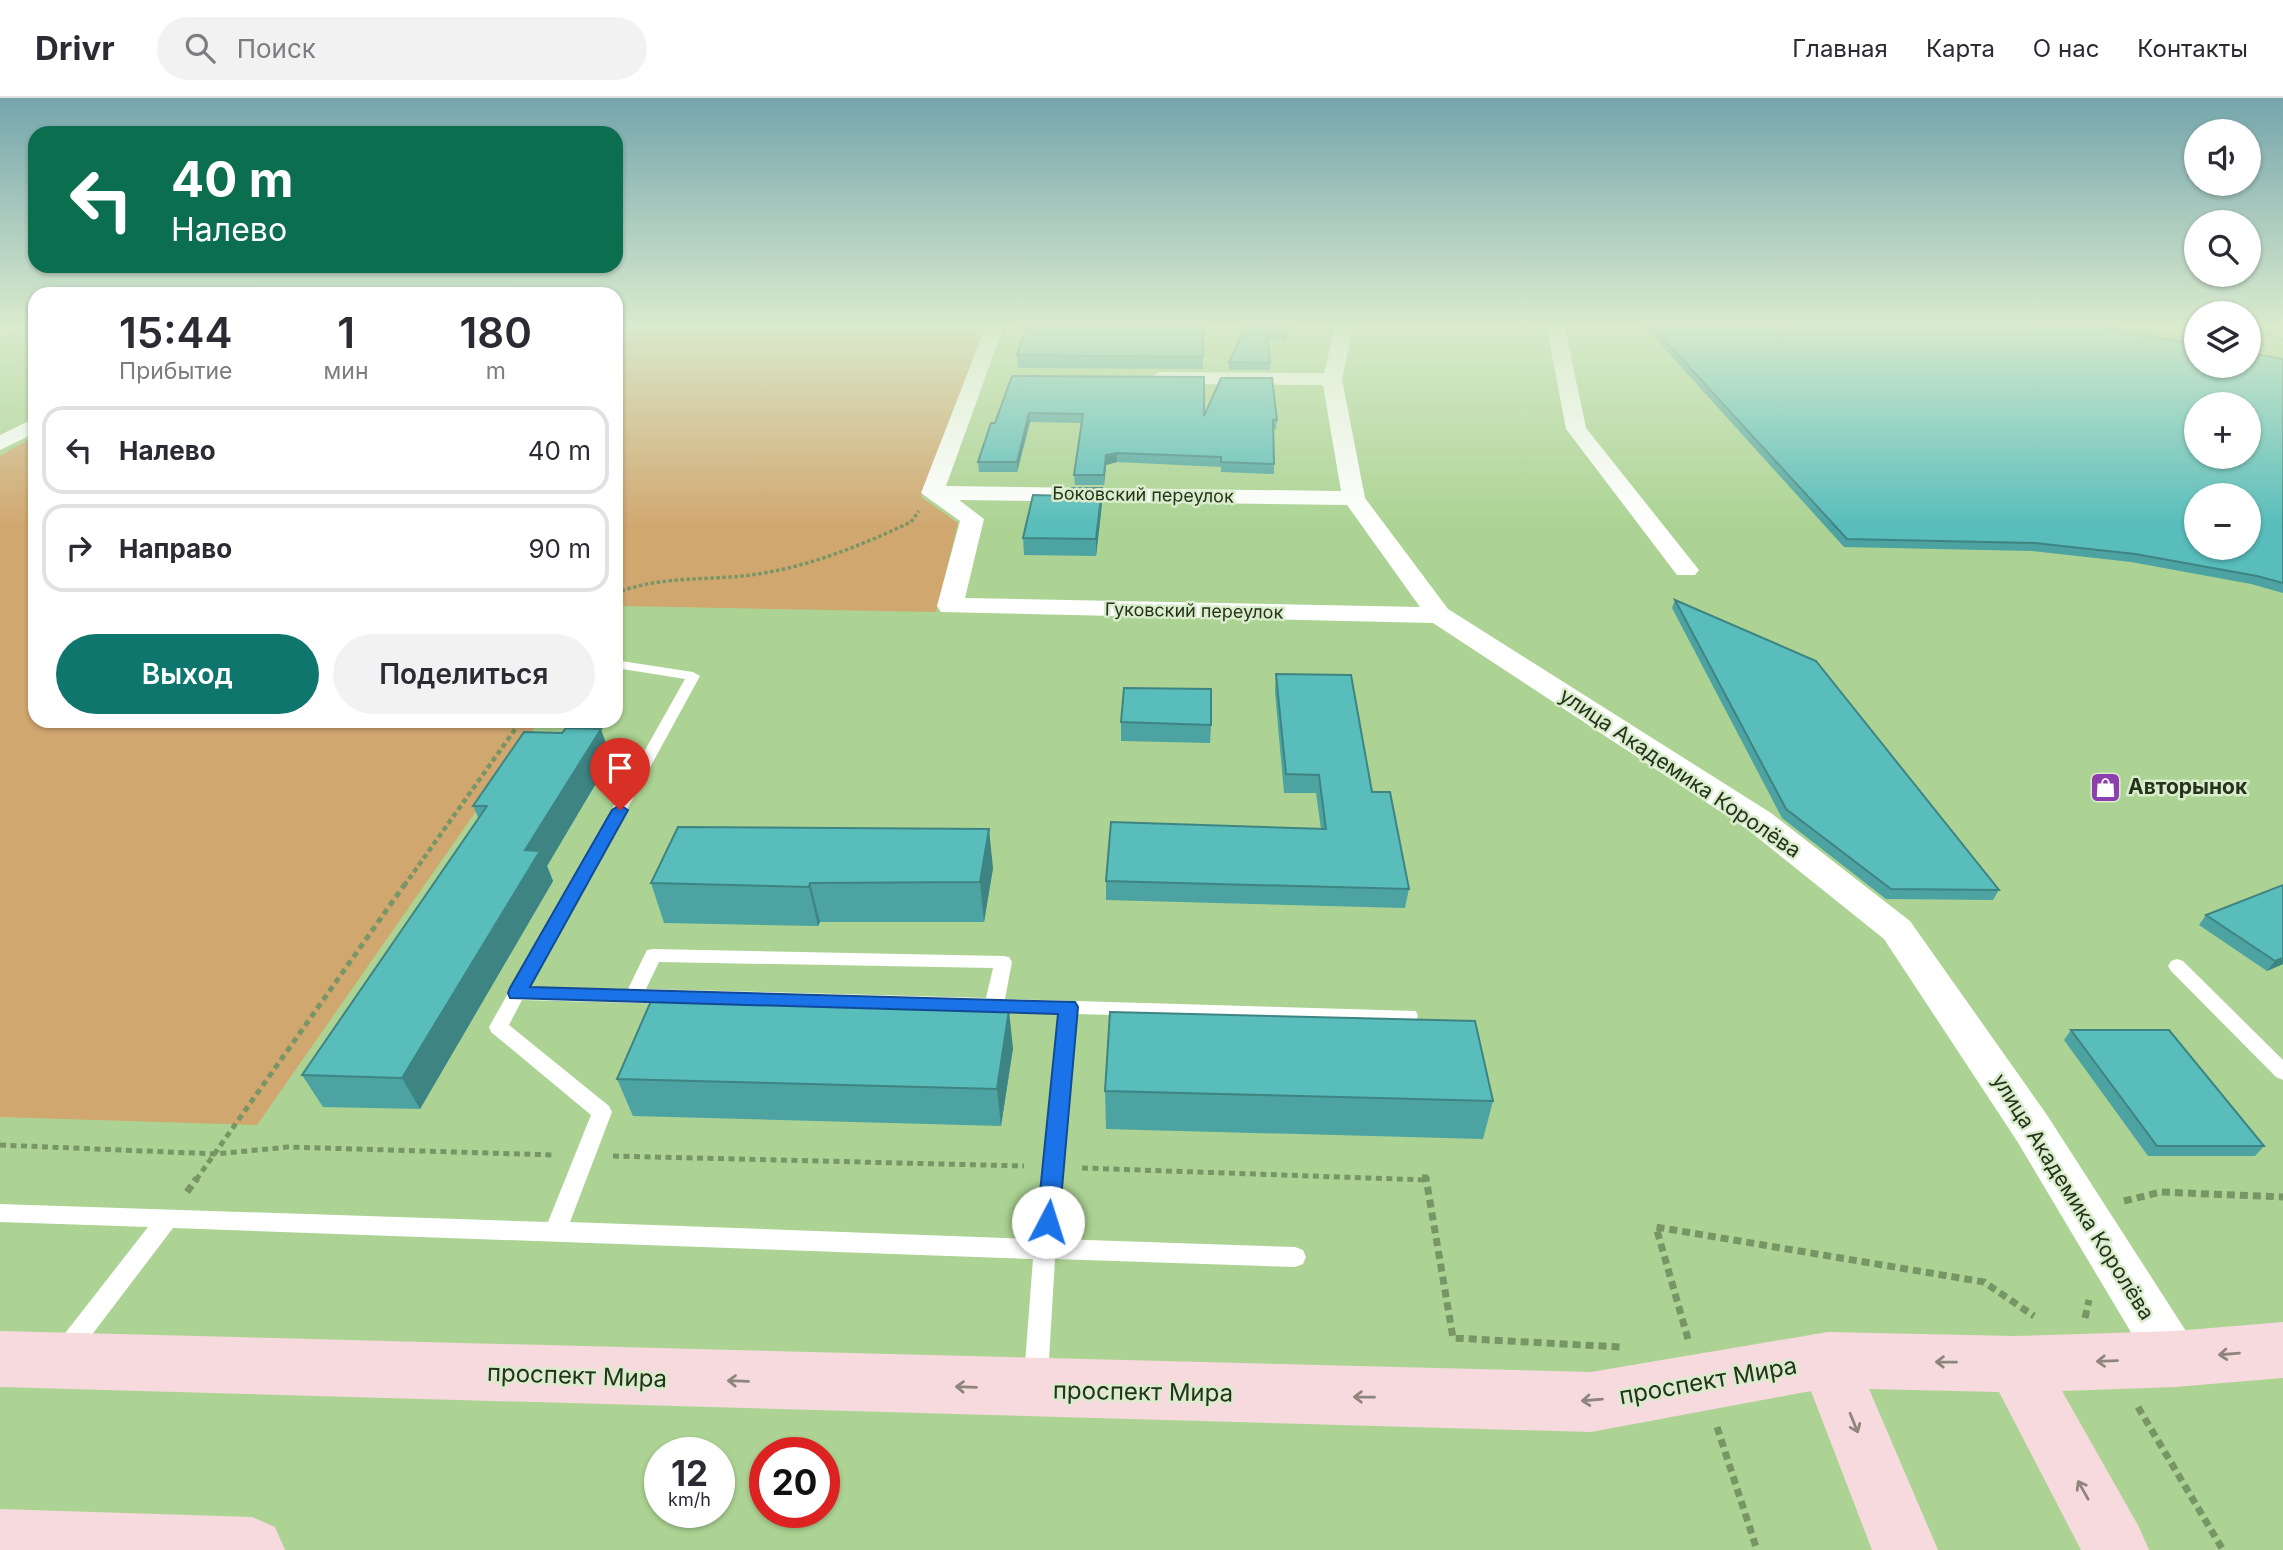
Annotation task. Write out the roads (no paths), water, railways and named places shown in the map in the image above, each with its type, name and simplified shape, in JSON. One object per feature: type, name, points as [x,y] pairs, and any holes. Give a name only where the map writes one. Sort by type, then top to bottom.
[{"type":"street","points":[[932,493],[978,391]]},
{"type":"street","name":"улица Академика Королёва","points":[[1334,391],[1354,498],[1439,615],[1759,821],[1897,930],[2032,1128],[2175,1359]]},
{"type":"street","points":[[1568,391],[1576,429],[1686,570]]},
{"type":"street","points":[[0,444],[28,428]]},
{"type":"street","name":"Боковский переулок","points":[[932,493],[1354,498]]},
{"type":"street","name":"Гуковский переулок","points":[[932,493],[972,519],[950,606],[1439,615]]},
{"type":"street","points":[[2030,1343],[2116,1550]]},
{"type":"street","name":"проспект Мира","points":[[0,1359],[1035,1390],[1591,1402],[1828,1360],[2030,1343],[2175,1359],[2283,1350]]},
{"type":"street","points":[[1828,1360],[1905,1550]]},
{"type":"street","points":[[0,1541],[252,1550]]},
{"type":"lane","points":[[555,1232],[603,1112],[498,1027],[693,676],[623,665]]},
{"type":"lane","points":[[635,996],[653,955],[1003,962],[994,1005]]},
{"type":"lane","points":[[2177,966],[2283,1072]]},
{"type":"lane","points":[[517,993],[1409,1016]]},
{"type":"lane","points":[[1035,1390],[1045,1249],[1068,1007]]},
{"type":"lane","points":[[0,1213],[1294,1257]]},
{"type":"lane","points":[[58,1361],[167,1218]]},
{"type":"place","name":"Авторынок","points":[[2105,787]]}]
